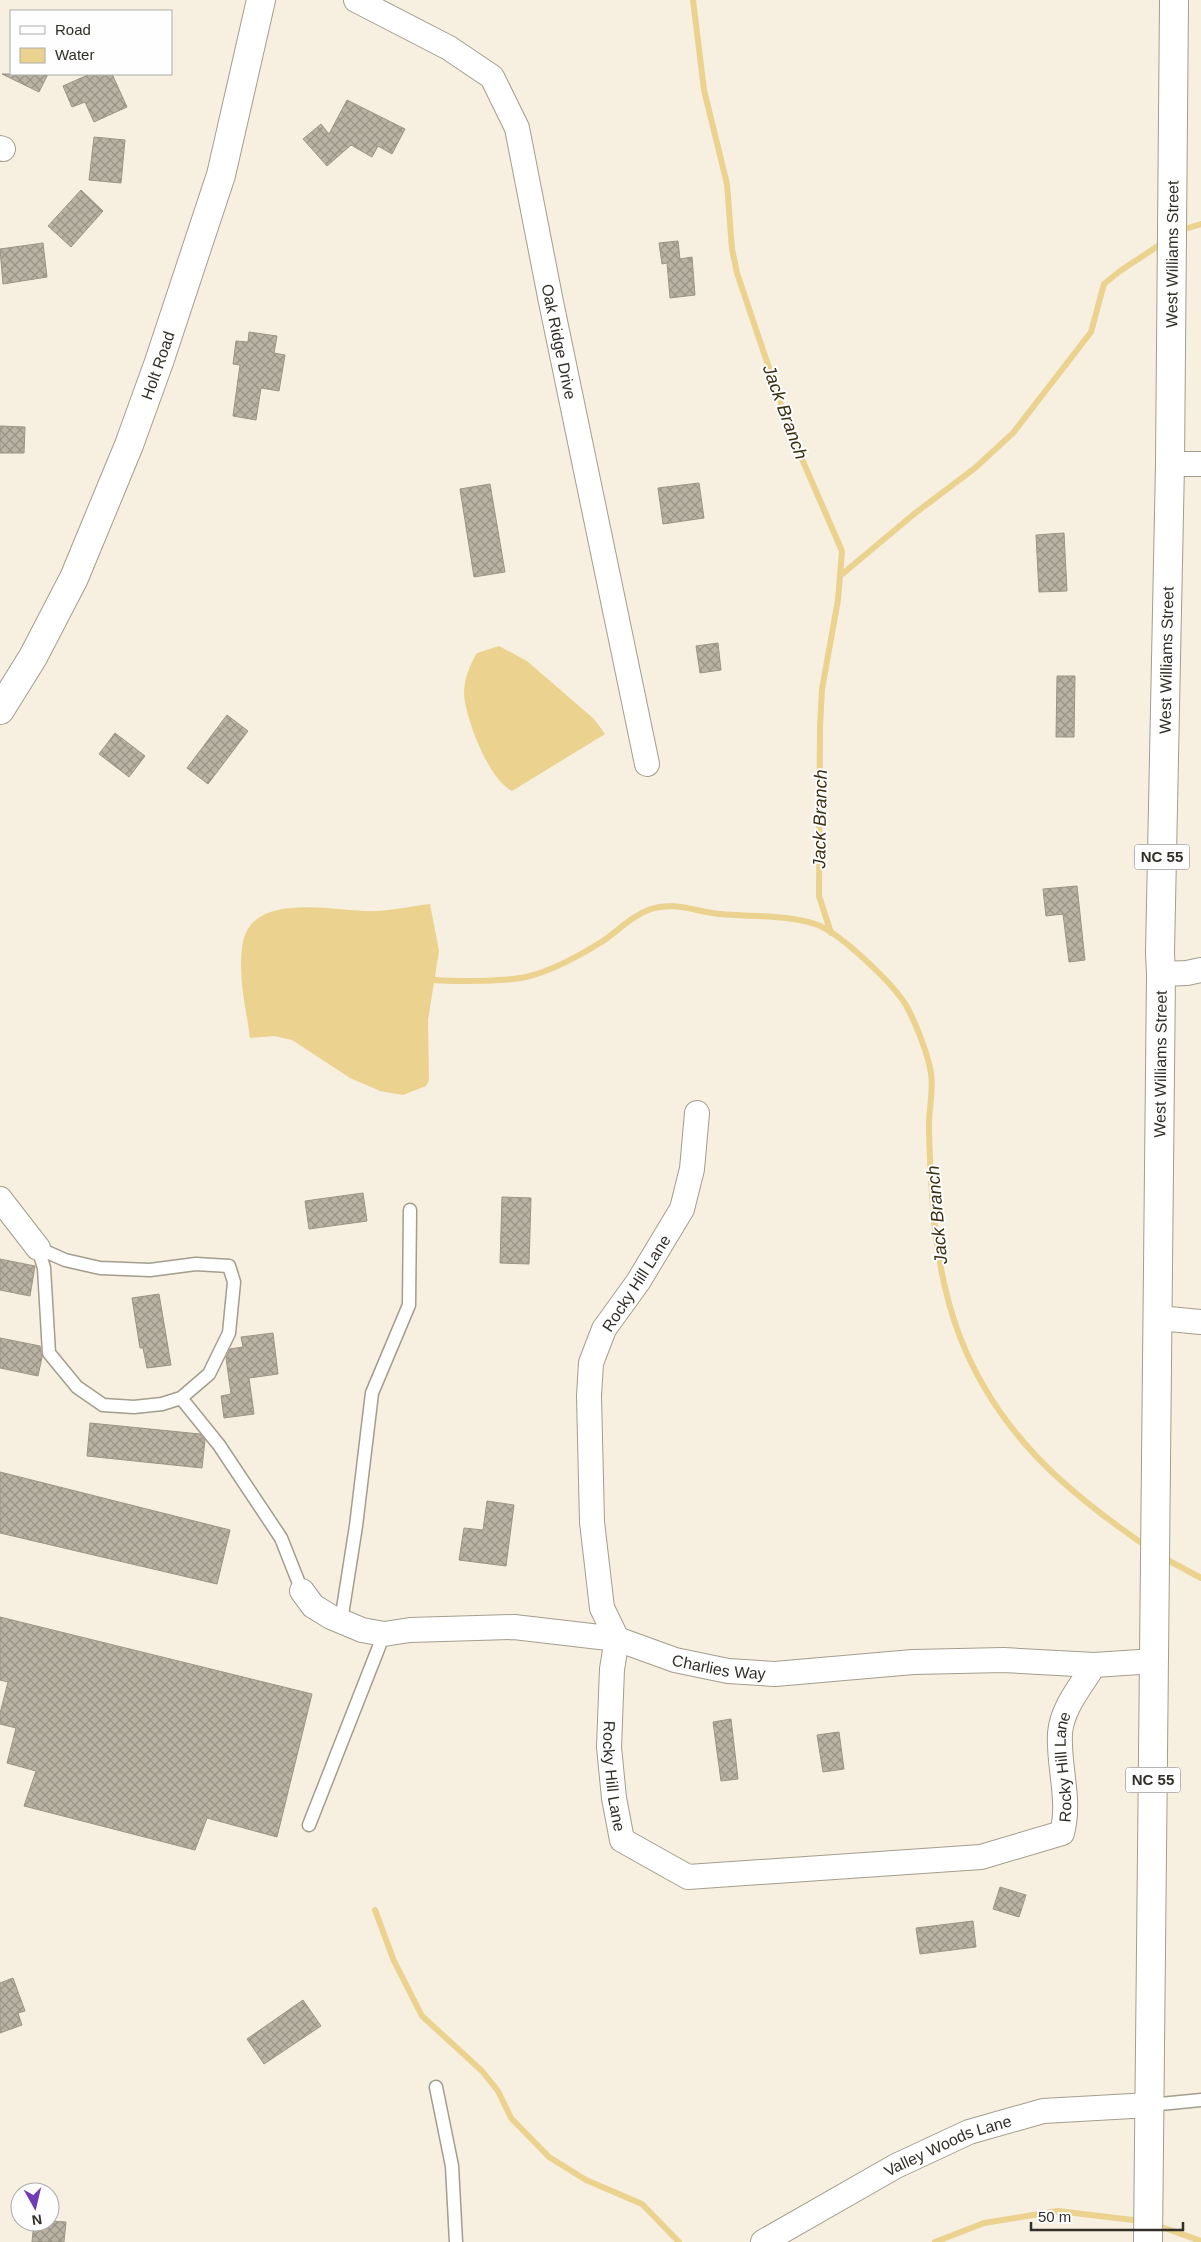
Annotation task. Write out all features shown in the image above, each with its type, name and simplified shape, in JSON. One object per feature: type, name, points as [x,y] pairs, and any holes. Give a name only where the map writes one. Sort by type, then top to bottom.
[{"type":"main road","name":"Holt Road","points":[[0,710],[33,657],[74,578],[129,445],[159,362],[221,175],[261,0]]},
{"type":"main road","name":"West Williams Street","points":[[1159,1318],[1160,953],[1170,464],[1174,0]]},
{"type":"main road","name":"NC 55","points":[[1148,2242],[1159,1318]]},
{"type":"street","name":"Oak Ridge Drive","points":[[356,0],[449,48],[492,77],[517,128],[551,302],[647,764]]},
{"type":"street","points":[[1170,464],[1201,464]]},
{"type":"street","points":[[1161,974],[1187,973],[1201,970]]},
{"type":"street","name":"Rocky Hill Lane","points":[[697,1113],[692,1169],[682,1209],[638,1282],[604,1329],[591,1363],[589,1396],[592,1522],[602,1608],[617,1639],[612,1669],[610,1747],[614,1798],[622,1840],[688,1877],[981,1857],[1062,1833],[1066,1817],[1060,1733],[1066,1712],[1094,1665]]},
{"type":"street","points":[[0,1199],[38,1248]]},
{"type":"street","points":[[1159,1318],[1201,1322]]},
{"type":"street","name":"Charlies Way","points":[[302,1591],[313,1606],[362,1630],[384,1634],[410,1630],[514,1627],[617,1639],[675,1660],[728,1671],[775,1674],[913,1662],[986,1661],[1094,1665],[1155,1661]]},
{"type":"street","name":"Valley Woods Lane","points":[[763,2242],[896,2166],[969,2132],[1043,2111],[1150,2105]]},
{"type":"lane","points":[[341,1621],[356,1526],[372,1393],[409,1305],[410,1210]]},
{"type":"lane","points":[[38,1248],[65,1260],[100,1268],[150,1270],[196,1264],[229,1266],[234,1282],[229,1332],[209,1374],[181,1398],[162,1404],[143,1406],[103,1405],[77,1387],[49,1353],[44,1268],[38,1248]]},
{"type":"lane","points":[[181,1398],[219,1445],[281,1538],[302,1591]]},
{"type":"lane","points":[[309,1825],[384,1634]]},
{"type":"lane","points":[[436,2087],[452,2166],[456,2242]]},
{"type":"lane","points":[[1150,2105],[1201,2100]]},
{"type":"water","points":[[499,646],[527,661],[594,719],[605,734],[512,791],[503,785],[487,762],[469,717],[464,693],[468,672],[477,653]]},
{"type":"water","points":[[430,904],[439,951],[428,1020],[429,1080],[426,1086],[403,1095],[380,1091],[350,1078],[292,1040],[274,1036],[250,1038],[243,990],[241,954],[243,942],[250,926],[263,915],[280,909],[300,907],[377,911]]},
{"type":"building","points":[[2,74],[48,75],[39,92]]},
{"type":"building","points":[[88,75],[112,75],[127,107],[94,122],[85,102],[72,107],[63,86]]},
{"type":"building","points":[[347,100],[405,129],[392,154],[378,146],[372,157],[351,145],[327,166],[303,139],[321,124],[329,134]]},
{"type":"building","points":[[94,137],[125,140],[121,183],[89,180]]},
{"type":"building","points":[[81,190],[103,211],[71,247],[48,226]]},
{"type":"building","points":[[678,241],[680,259],[692,257],[695,295],[670,298],[667,263],[662,264],[659,243]]},
{"type":"building","points":[[43,243],[47,277],[3,284],[0,249]]},
{"type":"building","points":[[249,332],[277,336],[274,353],[285,355],[279,391],[261,388],[256,420],[233,416],[240,365],[233,364],[236,341],[248,342]]},
{"type":"building","points":[[0,426],[25,427],[24,453],[0,453]]},
{"type":"building","points":[[699,483],[704,518],[663,524],[658,488]]},
{"type":"building","points":[[490,484],[505,572],[474,577],[460,489]]},
{"type":"building","points":[[1064,533],[1067,591],[1039,592],[1036,535]]},
{"type":"building","points":[[718,643],[721,670],[700,673],[696,646]]},
{"type":"building","points":[[1057,676],[1075,676],[1074,737],[1056,737]]},
{"type":"building","points":[[227,715],[248,731],[208,784],[187,768]]},
{"type":"building","points":[[115,733],[145,756],[129,777],[99,754]]},
{"type":"building","points":[[1077,886],[1085,960],[1069,962],[1063,914],[1046,916],[1043,889]]},
{"type":"building","points":[[363,1193],[367,1221],[309,1229],[305,1201]]},
{"type":"building","points":[[502,1197],[531,1198],[529,1264],[500,1263]]},
{"type":"building","points":[[0,1259],[35,1266],[30,1296],[0,1290]]},
{"type":"building","points":[[159,1294],[171,1365],[147,1368],[143,1348],[140,1348],[132,1298]]},
{"type":"building","points":[[273,1333],[278,1374],[249,1378],[254,1414],[224,1418],[221,1396],[231,1394],[226,1358],[230,1349],[243,1347],[241,1337]]},
{"type":"building","points":[[0,1338],[40,1346],[42,1357],[38,1376],[0,1368]]},
{"type":"building","points":[[90,1423],[200,1434],[205,1440],[202,1468],[87,1456]]},
{"type":"building","points":[[0,1472],[230,1530],[217,1584],[0,1533]]},
{"type":"building","points":[[487,1501],[514,1505],[506,1566],[459,1560],[464,1528],[483,1530]]},
{"type":"building","points":[[0,1617],[312,1694],[277,1837],[207,1818],[195,1850],[24,1806],[36,1771],[7,1763],[16,1728],[0,1724],[0,1713],[8,1682],[0,1680]]},
{"type":"building","points":[[731,1719],[738,1779],[721,1781],[713,1722]]},
{"type":"building","points":[[839,1732],[844,1769],[823,1772],[817,1735]]},
{"type":"building","points":[[1000,1887],[1026,1895],[1019,1917],[993,1909]]},
{"type":"building","points":[[973,1921],[976,1947],[920,1954],[916,1928]]},
{"type":"building","points":[[13,1978],[25,2011],[18,2013],[22,2025],[0,2033],[0,1983]]},
{"type":"building","points":[[303,2000],[321,2026],[264,2064],[247,2039]]},
{"type":"building","points":[[60,2222],[66,2222],[64,2242],[32,2242],[33,2232],[60,2232]]},
{"type":"waterway","name":"Jack Branch","points":[[693,0],[704,90],[727,184],[732,249],[737,273],[792,436],[842,551],[838,600],[822,689],[820,727],[819,896],[831,933]]},
{"type":"waterway","points":[[1185,229],[1201,224]]},
{"type":"waterway","points":[[840,576],[914,514],[975,468],[1013,433],[1091,332],[1104,284],[1164,242]]},
{"type":"waterway","name":"Jack Branch","points":[[425,979],[463,981],[530,976],[558,966],[577,956],[603,941],[638,915],[651,909],[668,906],[720,914],[769,916],[806,921],[828,930],[853,949],[891,986],[907,1007],[927,1057],[932,1080],[929,1124],[931,1183],[936,1236],[945,1287],[952,1312],[960,1337],[975,1371],[993,1402],[1013,1430],[1036,1456],[1088,1503],[1146,1546]]},
{"type":"waterway","name":"Jack Branch","points":[[1162,1557],[1201,1578]]},
{"type":"waterway","points":[[375,1910],[394,1961],[422,2016],[482,2071],[498,2091],[511,2118],[549,2157],[586,2180],[642,2204],[679,2242]]},
{"type":"waterway","points":[[935,2242],[984,2223],[1058,2211],[1141,2221]]},
{"type":"waterway","points":[[1156,2225],[1201,2241]]}]
